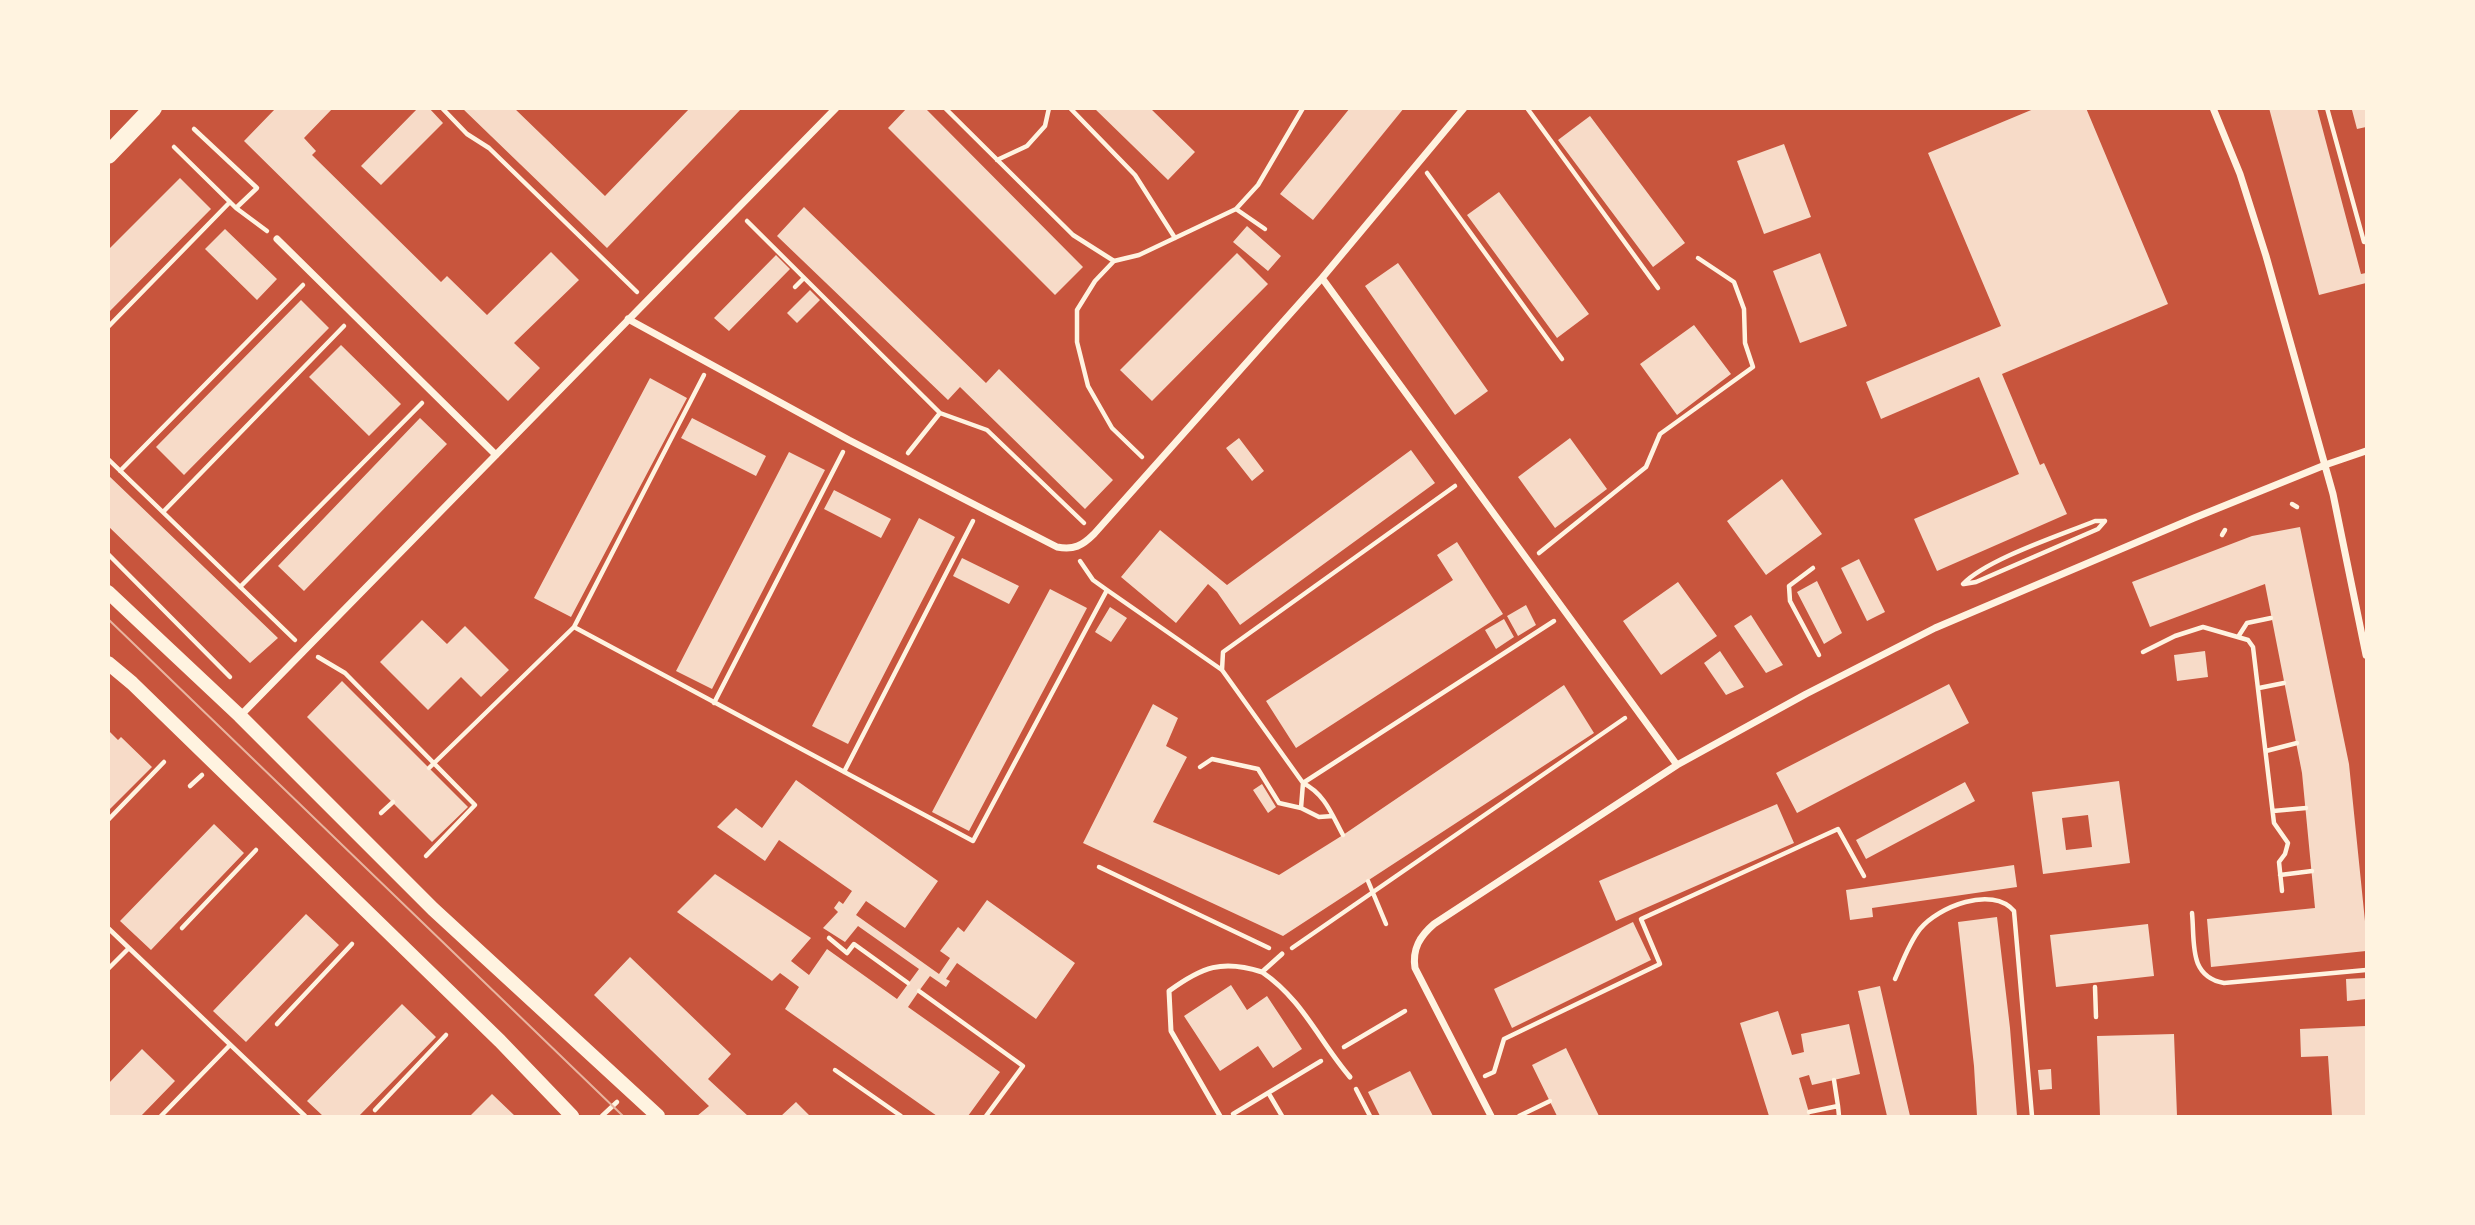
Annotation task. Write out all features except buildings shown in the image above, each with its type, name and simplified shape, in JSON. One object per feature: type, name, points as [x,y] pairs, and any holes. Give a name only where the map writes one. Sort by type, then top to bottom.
[{"type":"main road","points":[[108,155],[153,108]]},
{"type":"main road","points":[[108,592],[240,716],[442,918],[656,1116]]},
{"type":"main road","points":[[108,663],[132,683],[491,1032],[572,1116]]},
{"type":"street","points":[[240,716],[836,108]]},
{"type":"street","points":[[628,319],[849,440],[1057,547],[1072,550],[1084,544],[1094,534],[1322,278],[1464,108]]},
{"type":"street","points":[[2213,108],[2248,197],[2325,465],[2367,654]]},
{"type":"street","points":[[277,239],[496,455]]},
{"type":"street","points":[[1322,278],[1677,765]]},
{"type":"street","points":[[1491,1116],[1417,973],[1414,953],[1421,937],[1434,924],[1677,765],[1806,694],[1958,617],[2194,517],[2367,451]]},
{"type":"lane","points":[[1262,972],[1282,954]]},
{"type":"lane","points":[[1220,1116],[1171,1031],[1169,991],[1193,974],[1220,965],[1243,966],[1262,972],[1280,985],[1300,1006],[1331,1055],[1350,1077]]},
{"type":"path","points":[[442,108],[467,134],[507,164],[646,301]]},
{"type":"path","points":[[944,108],[1073,236],[1114,261]]},
{"type":"path","points":[[997,160],[1027,146],[1045,127],[1049,108]]},
{"type":"path","points":[[1070,108],[1135,175],[1175,238]]},
{"type":"path","points":[[1153,467],[1112,428],[1088,386],[1077,342],[1077,310],[1095,281],[1114,261],[1139,255],[1236,209],[1258,185],[1303,108]]},
{"type":"path","points":[[1527,108],[1658,288]]},
{"type":"path","points":[[2327,108],[2364,242],[2367,242]]},
{"type":"path","points":[[194,129],[257,188],[236,208]]},
{"type":"path","points":[[174,147],[236,208],[277,239]]},
{"type":"path","points":[[1419,162],[1562,359]]},
{"type":"path","points":[[108,327],[230,202]]},
{"type":"path","points":[[1236,209],[1265,229]]},
{"type":"path","points":[[736,210],[940,413],[987,430],[1094,534]]},
{"type":"path","points":[[1528,562],[1646,467],[1660,435],[1753,367],[1745,343],[1744,309],[1734,282],[1698,258]]},
{"type":"path","points":[[120,471],[313,275]]},
{"type":"path","points":[[794,287],[804,278]]},
{"type":"path","points":[[163,512],[355,316]]},
{"type":"path","points":[[431,765],[574,628],[709,365]]},
{"type":"path","points":[[240,587],[432,393]]},
{"type":"path","points":[[898,465],[940,413]]},
{"type":"path","points":[[714,703],[849,440]]},
{"type":"path","points":[[108,459],[304,649],[345,673],[431,765],[475,805],[426,856]]},
{"type":"path","points":[[1222,670],[1223,652],[1467,477]]},
{"type":"path","points":[[844,772],[981,506]]},
{"type":"path","points":[[2095,521],[2105,521],[2098,529],[1976,582],[1963,584],[1973,573],[2059,536],[2095,521]]},
{"type":"path","points":[[2059,536],[2063,544]]},
{"type":"path","points":[[1072,550],[1093,580],[1222,670],[1304,783],[1327,803],[1343,835]]},
{"type":"path","points":[[2022,551],[2026,560]]},
{"type":"path","points":[[108,554],[231,678]]},
{"type":"path","points":[[1812,568],[1789,586],[1790,601],[1819,654]]},
{"type":"path","points":[[574,628],[973,841],[1107,590]]},
{"type":"path","points":[[1304,783],[1566,613]]},
{"type":"path","points":[[2238,637],[2246,624],[2271,618]]},
{"type":"path","points":[[2143,652],[2175,635],[2203,627],[2248,640],[2253,648],[2274,823],[2288,843],[2279,862],[2282,891]]},
{"type":"path","points":[[2259,688],[2284,683]]},
{"type":"path","points":[[1099,867],[1282,954],[1636,710]]},
{"type":"path","points":[[2266,751],[2297,743]]},
{"type":"path","points":[[1200,766],[1212,759],[1258,769],[1279,803],[1301,808],[1319,817],[1333,816]]},
{"type":"path","points":[[108,820],[164,762]]},
{"type":"path","points":[[1301,808],[1304,783]]},
{"type":"path","points":[[382,813],[393,802]]},
{"type":"path","points":[[2273,811],[2306,808]]},
{"type":"path","points":[[1474,1081],[1494,1072],[1504,1039],[1660,964],[1641,919],[1838,829],[1864,876]]},
{"type":"path","points":[[182,928],[256,850]]},
{"type":"path","points":[[2280,875],[2312,871]]},
{"type":"path","points":[[1368,881],[1387,924]]},
{"type":"path","points":[[1895,979],[1917,932],[1940,912],[1973,901],[1998,899],[2008,904],[2014,911],[2032,1116]]},
{"type":"path","points":[[2192,913],[2197,963],[2202,974],[2211,981],[2224,983],[2367,970]]},
{"type":"path","points":[[108,928],[305,1116]]},
{"type":"path","points":[[829,938],[847,953],[854,944],[908,983]]},
{"type":"path","points":[[277,1024],[352,944]]},
{"type":"path","points":[[108,969],[129,948]]},
{"type":"path","points":[[2095,987],[2096,1017]]},
{"type":"path","points":[[919,991],[1023,1066],[986,1116]]},
{"type":"path","points":[[1229,1116],[1405,1011]]},
{"type":"path","points":[[375,1110],[446,1035]]},
{"type":"path","points":[[161,1116],[230,1045]]},
{"type":"path","points":[[835,1070],[901,1116]]},
{"type":"path","points":[[1350,1077],[1370,1116]]},
{"type":"path","points":[[1834,1080],[1839,1116]]},
{"type":"path","points":[[1269,1094],[1282,1116]]},
{"type":"path","points":[[1520,1116],[1550,1101]]},
{"type":"path","points":[[1809,1112],[1838,1106]]},
{"type":"tram line","points":[[108,619],[623,1116]]}]
